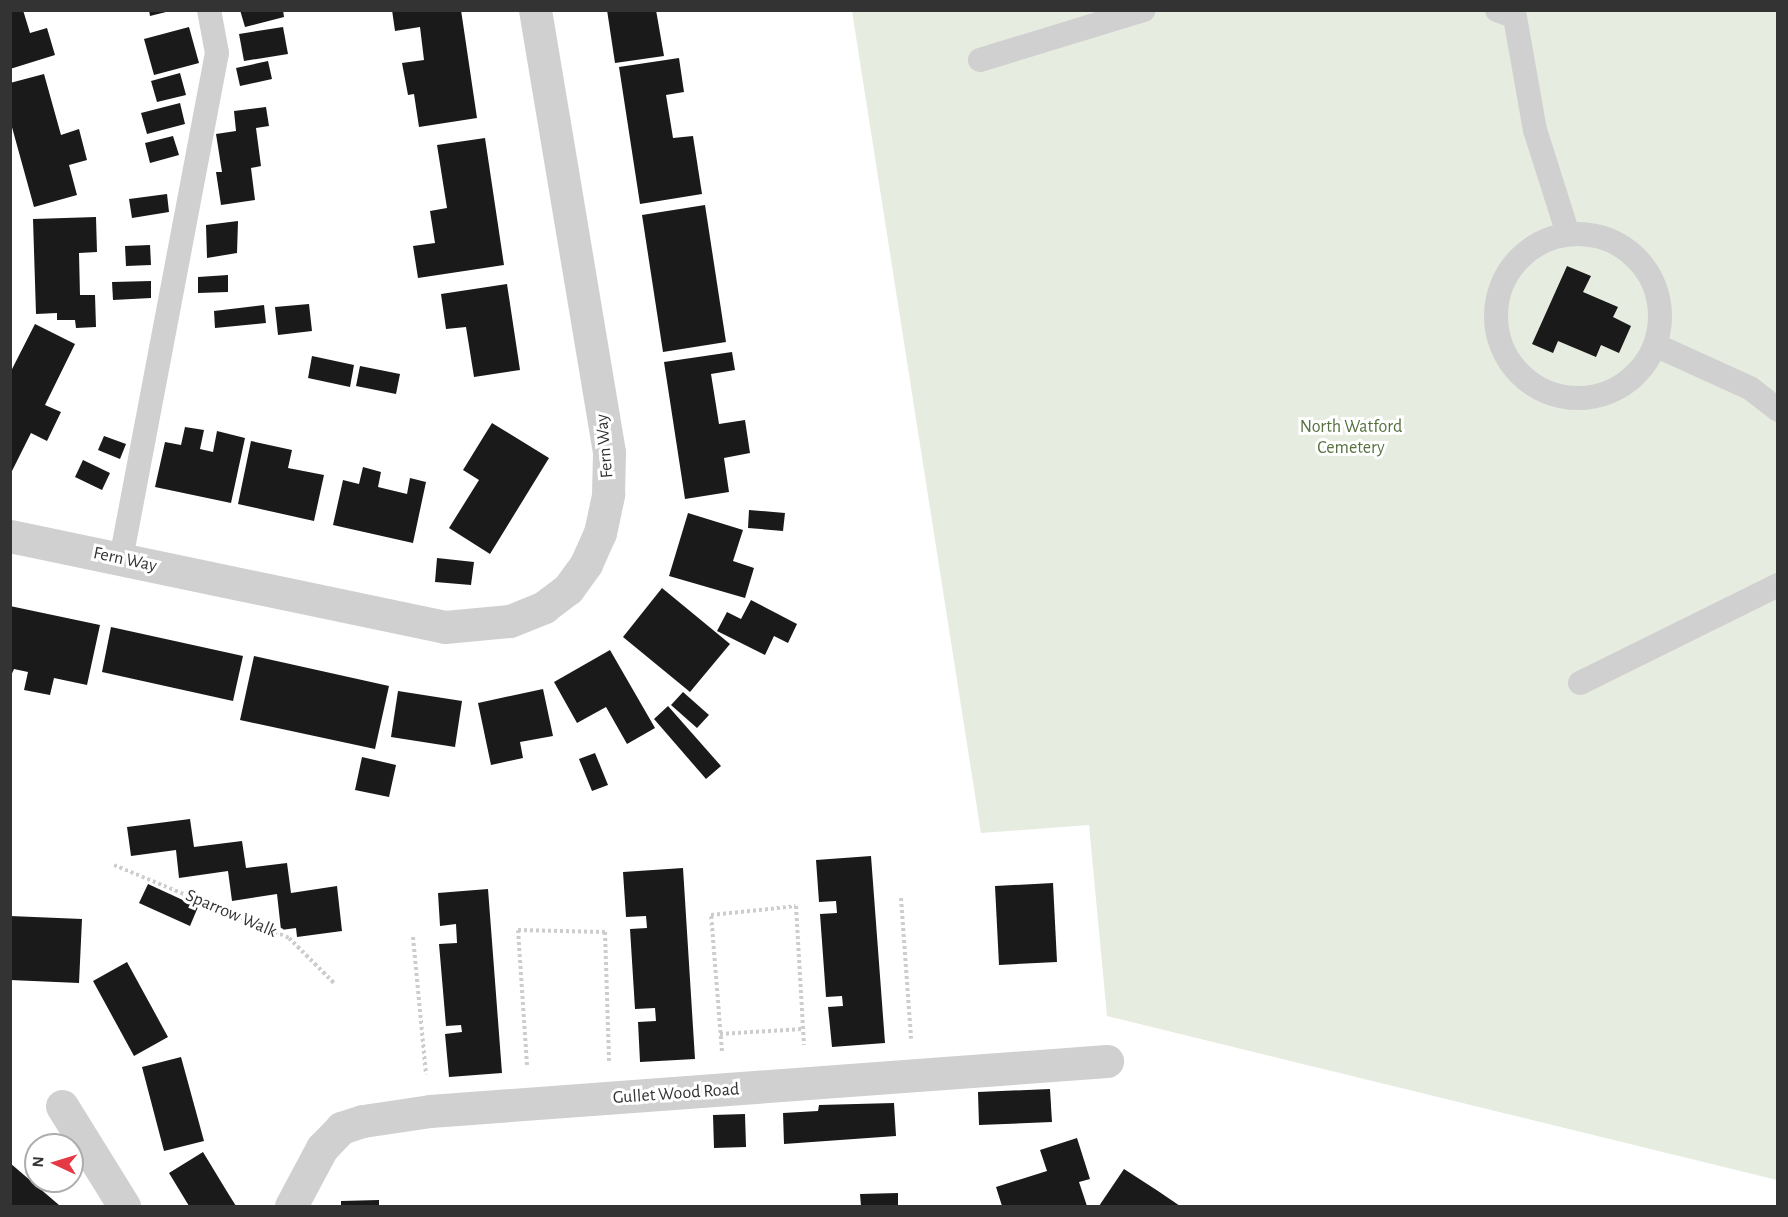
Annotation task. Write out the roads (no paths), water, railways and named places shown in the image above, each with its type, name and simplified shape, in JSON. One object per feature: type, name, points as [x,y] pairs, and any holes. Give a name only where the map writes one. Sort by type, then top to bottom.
[{"type":"street","name":"Fern Way","points":[[10,536],[445,627],[510,621],[544,606],[568,589],[600,533],[608,494],[609,452],[535,10]]},
{"type":"street","name":"Gullet Wood Road","points":[[291,1206],[322,1148],[341,1128],[430,1111],[1107,1061]]},
{"type":"street","points":[[62,1106],[124,1206]]},
{"type":"lane","points":[[121,559],[217,53],[209,10]]},
{"type":"lane","points":[[980,60],[1143,10]]},
{"type":"lane","points":[[1509,13],[1535,130],[1568,234]]},
{"type":"lane","points":[[1568,234],[1596,236],[1622,247],[1642,265],[1656,290],[1660,317],[1655,345],[1641,369],[1620,387],[1595,397],[1568,398],[1543,391],[1521,376],[1505,355],[1497,330],[1497,303],[1505,278],[1520,257],[1543,242],[1568,234]]},
{"type":"lane","points":[[1655,345],[1750,388],[1778,410]]},
{"type":"lane","points":[[1580,683],[1778,585]]},
{"type":"park label","name":"North Watford Cemetery","points":[[1351,438]]}]
